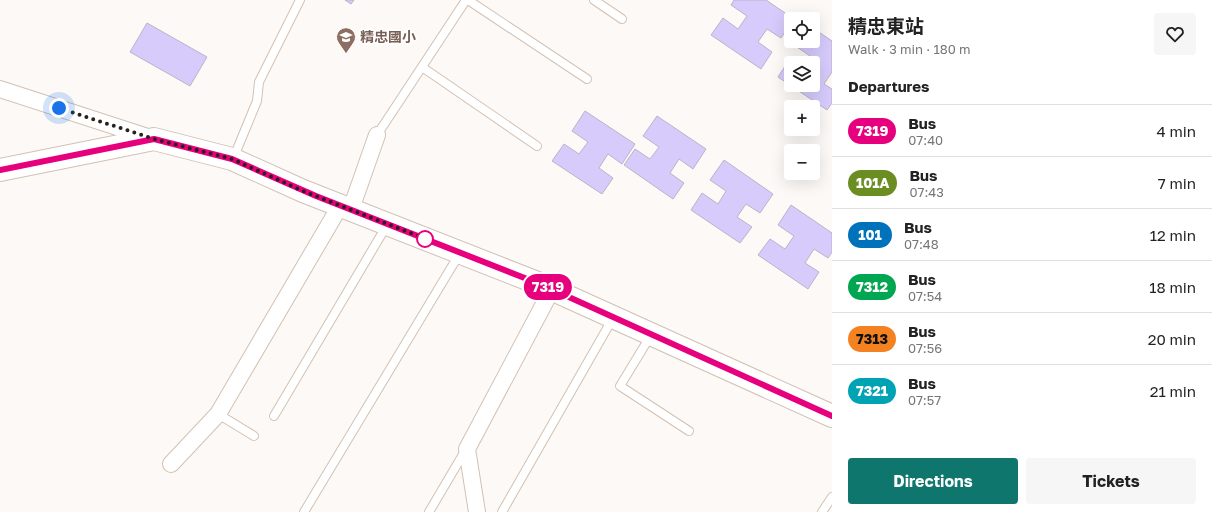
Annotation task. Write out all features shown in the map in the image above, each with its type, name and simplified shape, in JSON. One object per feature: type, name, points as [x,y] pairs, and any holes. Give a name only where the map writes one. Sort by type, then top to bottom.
[{"type":"main road","points":[[0,170],[154,139],[232,159],[303,191],[552,289],[832,416]]},
{"type":"street","points":[[0,89],[154,139]]},
{"type":"street","points":[[171,464],[218,414],[345,208],[377,135]]},
{"type":"street","points":[[477,512],[467,449],[552,289]]},
{"type":"lane","points":[[232,159],[257,101],[259,82],[300,0]]},
{"type":"lane","points":[[377,135],[467,0],[587,79]]},
{"type":"lane","points":[[594,0],[622,19]]},
{"type":"lane","points":[[422,67],[537,146]]},
{"type":"lane","points":[[274,416],[387,224]]},
{"type":"lane","points":[[304,512],[461,253]]},
{"type":"lane","points":[[502,512],[614,317]]},
{"type":"lane","points":[[652,335],[620,386],[688,431]]},
{"type":"lane","points":[[218,414],[254,436]]},
{"type":"lane","points":[[429,512],[467,449]]},
{"type":"lane","points":[[822,512],[832,497]]},
{"type":"building","points":[[345,0],[354,0],[351,4]]},
{"type":"building","points":[[734,0],[766,0],[784,12],[784,34],[781,38],[767,29],[758,42],[772,52],[761,69],[711,35],[723,18],[738,29],[747,16],[731,5]]},
{"type":"building","points":[[147,23],[207,57],[190,86],[130,52]]},
{"type":"building","points":[[820,33],[832,41],[832,72],[824,84],[832,89],[832,103],[827,110],[820,105],[820,100],[812,100],[800,92],[820,92],[820,56],[810,56],[798,48],[820,48]]},
{"type":"building","points":[[784,68],[784,81],[778,77]]},
{"type":"building","points":[[585,111],[635,144],[622,164],[608,154],[599,168],[613,178],[602,194],[552,161],[564,144],[579,154],[588,142],[572,131]]},
{"type":"building","points":[[657,116],[706,149],[693,169],[679,159],[670,173],[684,183],[673,199],[624,165],[635,149],[650,159],[659,147],[643,136]]},
{"type":"building","points":[[724,160],[773,194],[760,213],[746,204],[737,217],[752,227],[740,243],[691,210],[702,193],[718,204],[726,191],[710,180]]},
{"type":"building","points":[[791,205],[832,233],[832,252],[828,258],[814,249],[805,263],[819,272],[808,289],[758,255],[770,239],[785,249],[794,236],[778,225]]},
{"type":"bus line","name":"7319","points":[[0,170],[154,139],[232,159],[303,191],[540,284],[832,416]]},
{"type":"place","name":"精忠國小","points":[[346,54]]},
{"type":"route","points":[[59,108],[154,139],[232,159],[303,191],[431,241],[425,239]]}]
